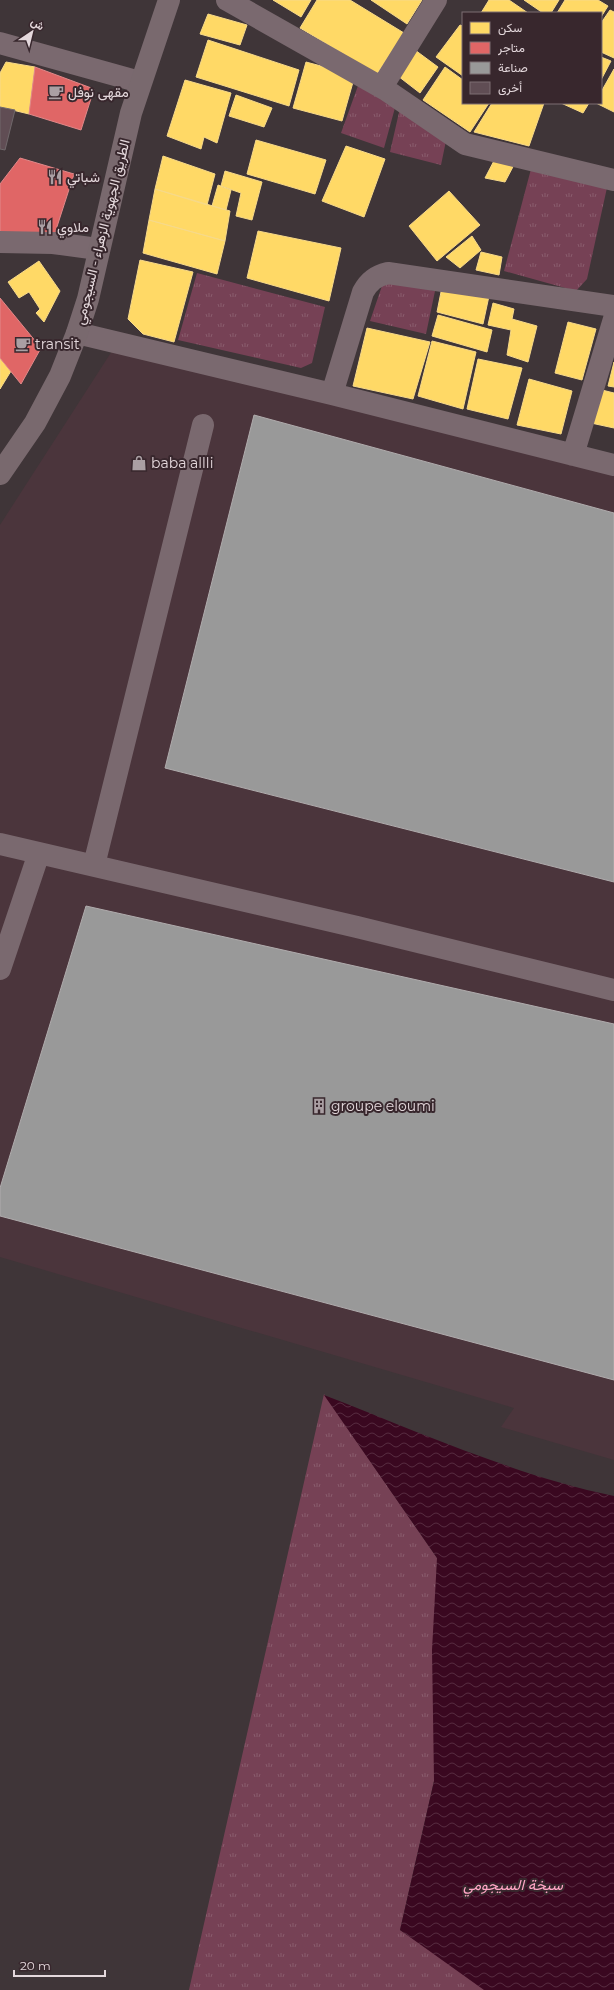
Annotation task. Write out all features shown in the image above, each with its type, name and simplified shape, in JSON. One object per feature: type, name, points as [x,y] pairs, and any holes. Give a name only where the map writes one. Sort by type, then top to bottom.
[{"type":"main road","name":"الطريق الجهوية الزهراء - السيجومي","points":[[0,474],[35,424],[60,376],[77,333],[88,299],[98,249],[131,113],[140,82],[169,0]]},
{"type":"street","points":[[227,0],[382,87],[465,144],[614,180]]},
{"type":"street","points":[[382,87],[436,0]]},
{"type":"street","points":[[0,43],[140,82]]},
{"type":"street","points":[[0,242],[53,243],[98,249]]},
{"type":"street","points":[[332,394],[363,292],[367,285],[378,276],[388,273],[614,306]]},
{"type":"street","points":[[573,455],[614,319]]},
{"type":"street","points":[[77,333],[332,394],[614,465]]},
{"type":"street","points":[[94,865],[203,425]]},
{"type":"street","points":[[0,844],[357,927],[614,990]]},
{"type":"street","points":[[0,969],[40,853]]},
{"type":"shaded area","points":[[112,351],[614,471],[614,1460],[501,1427],[514,1408],[0,1257],[0,525]]},
{"type":"green space","points":[[359,83],[396,104],[384,148],[341,133]]},
{"type":"green space","points":[[400,108],[447,136],[441,165],[390,152]]},
{"type":"green space","points":[[531,169],[608,183],[587,279],[576,291],[504,271]]},
{"type":"green space","points":[[197,273],[325,307],[312,363],[301,368],[178,340]]},
{"type":"green space","points":[[384,280],[435,291],[426,334],[370,321]]},
{"type":"green space","points":[[324,1394],[437,1558],[434,1781],[400,1930],[490,1990],[189,1990]]},
{"type":"water","name":"سبخة السيجومي","points":[[324,1395],[503,1465],[540,1477],[614,1496],[614,1990],[484,1990],[400,1930],[434,1781],[432,1650],[437,1558]]},
{"type":"building: سكن","points":[[273,0],[311,0],[301,17]]},
{"type":"building: سكن","points":[[317,0],[350,0],[404,33],[377,74],[300,28]]},
{"type":"building: سكن","points":[[371,0],[422,0],[407,24]]},
{"type":"building: سكن","points":[[489,0],[509,0],[527,12],[482,12]]},
{"type":"building: سكن","points":[[524,0],[559,0],[552,12],[542,12]]},
{"type":"building: سكن","points":[[565,0],[598,0],[608,6],[602,15],[602,12],[558,12]]},
{"type":"building: سكن","points":[[610,10],[614,12],[614,58],[602,52],[602,22]]},
{"type":"building: سكن","points":[[208,14],[247,25],[240,45],[200,34]]},
{"type":"building: سكن","points":[[460,25],[462,26],[462,75],[436,57]]},
{"type":"building: سكن","points":[[208,40],[299,70],[289,106],[196,77]]},
{"type":"building: سكن","points":[[415,50],[438,67],[420,93],[398,76]]},
{"type":"building: سكن","points":[[602,57],[611,61],[602,78]]},
{"type":"building: سكن","points":[[6,62],[35,67],[29,114],[0,107],[0,73]]},
{"type":"building: سكن","points":[[306,62],[355,75],[342,121],[293,108]]},
{"type":"building: سكن","points":[[445,67],[462,79],[462,104],[488,104],[470,132],[423,100]]},
{"type":"building: سكن","points":[[614,69],[614,112],[598,104],[602,104],[602,90]]},
{"type":"building: سكن","points":[[185,80],[231,93],[217,143],[204,137],[201,149],[167,136]]},
{"type":"building: سكن","points":[[236,95],[272,108],[264,127],[229,116]]},
{"type":"building: سكن","points":[[491,104],[544,104],[529,146],[474,132]]},
{"type":"building: سكن","points":[[563,104],[588,104],[583,113]]},
{"type":"building: سكن","points":[[256,140],[326,160],[315,194],[247,174]]},
{"type":"building: سكن","points":[[346,146],[385,159],[364,217],[322,201]]},
{"type":"building: سكن","points":[[497,155],[516,161],[505,182],[485,178]]},
{"type":"building: سكن","points":[[163,156],[215,174],[207,205],[155,189]]},
{"type":"building: سكن","points":[[225,171],[262,182],[252,220],[236,216],[241,193],[221,186]]},
{"type":"building: سكن","points":[[218,185],[231,190],[226,210],[212,206]]},
{"type":"building: سكن","points":[[155,189],[230,211],[225,241],[149,220]]},
{"type":"building: سكن","points":[[449,191],[480,225],[437,261],[409,226]]},
{"type":"building: سكن","points":[[149,220],[225,241],[217,274],[143,253]]},
{"type":"building: سكن","points":[[258,231],[341,248],[329,301],[247,278]]},
{"type":"building: سكن","points":[[472,236],[481,250],[460,268],[446,257]]},
{"type":"building: سكن","points":[[481,252],[502,257],[499,275],[476,270]]},
{"type":"building: سكن","points":[[140,260],[193,272],[174,342],[143,334],[128,319]]},
{"type":"building: سكن","points":[[39,261],[60,291],[44,322],[36,313],[40,309],[29,292],[19,298],[8,282]]},
{"type":"building: سكن","points":[[442,287],[489,296],[483,324],[437,312]]},
{"type":"building: سكن","points":[[493,303],[514,309],[512,319],[537,326],[528,362],[507,355],[511,330],[488,325]]},
{"type":"building: سكن","points":[[438,315],[492,330],[487,352],[432,336]]},
{"type":"building: سكن","points":[[568,322],[596,329],[582,380],[555,373]]},
{"type":"building: سكن","points":[[367,328],[430,342],[413,399],[353,386]]},
{"type":"building: سكن","points":[[432,341],[476,352],[463,409],[418,396]]},
{"type":"building: سكن","points":[[0,358],[11,371],[0,389]]},
{"type":"building: سكن","points":[[478,359],[522,368],[508,419],[467,409]]},
{"type":"building: سكن","points":[[614,362],[614,387],[608,386]]},
{"type":"building: سكن","points":[[529,379],[572,391],[561,434],[517,425]]},
{"type":"building: سكن","points":[[602,390],[614,393],[614,428],[591,423]]},
{"type":"building: متاجر","points":[[35,67],[94,89],[81,130],[29,114]]},
{"type":"building: متاجر","points":[[20,158],[74,174],[53,239],[0,232],[0,184]]},
{"type":"building: متاجر","points":[[0,298],[41,348],[21,384],[0,358]]},
{"type":"building: صناعة","points":[[254,415],[614,513],[614,882],[165,768]]},
{"type":"building: صناعة","name":"groupe eloumi","points":[[86,906],[614,1024],[614,1380],[0,1216],[0,1188]]},
{"type":"building: أخرى","points":[[0,107],[15,110],[5,150],[0,149]]},
{"type":"place","name":"مقهى نوفل","points":[[56,92]]},
{"type":"place","name":"شباتي","points":[[55,177]]},
{"type":"place","name":"ملاوي","points":[[45,227]]},
{"type":"place","name":"transit","points":[[23,344]]},
{"type":"place","name":"baba allli","points":[[139,463]]},
{"type":"place","name":"groupe eloumi","points":[[319,1106]]}]
